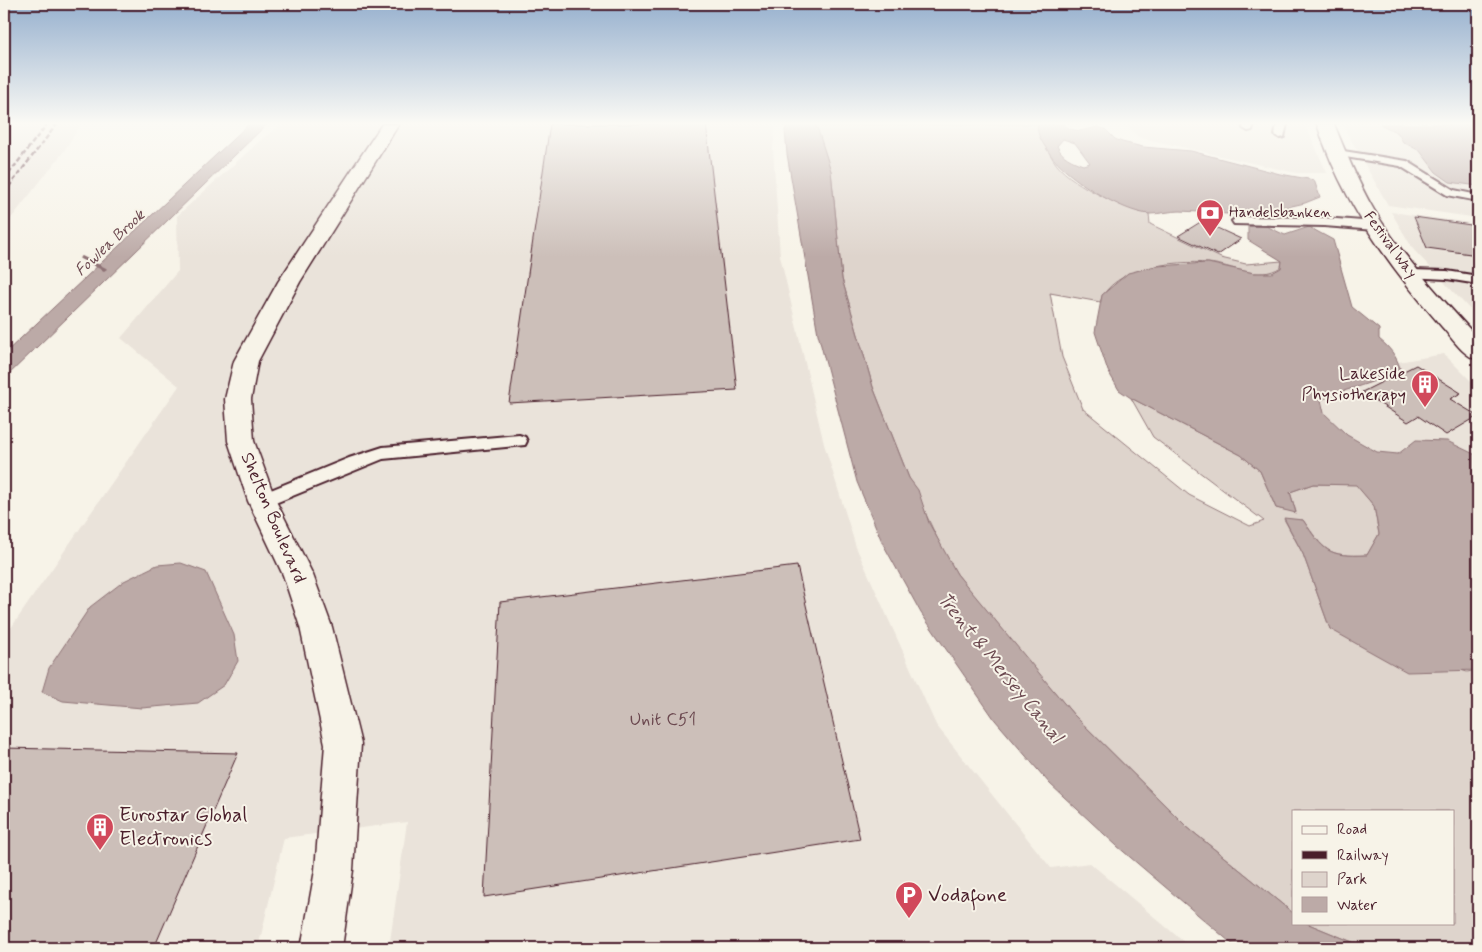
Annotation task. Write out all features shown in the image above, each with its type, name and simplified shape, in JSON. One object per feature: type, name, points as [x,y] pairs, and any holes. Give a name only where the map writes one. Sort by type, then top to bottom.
[{"type":"street","name":"Shelton Boulevard","points":[[321,948],[334,870],[342,744],[330,681],[316,626],[298,575],[262,501],[242,441],[238,398],[246,361],[289,282],[362,168]]},
{"type":"street","name":"Festival Way","points":[[1344,168],[1352,187],[1375,226],[1411,274],[1478,352]]},
{"type":"lane","points":[[1411,168],[1451,193],[1478,198]]},
{"type":"lane","points":[[1238,222],[1324,222],[1375,226]]},
{"type":"lane","points":[[1411,274],[1447,275],[1478,280]]},
{"type":"lane","points":[[262,501],[355,462],[383,453],[519,441]]},
{"type":"shaded area","points":[[4,168],[50,168],[9,221],[4,223]]},
{"type":"shaded area","points":[[229,168],[774,168],[780,256],[824,444],[856,547],[936,725],[1051,868],[1090,863],[1191,948],[389,948],[407,822],[284,838],[258,948],[4,948],[4,638],[179,386],[121,338],[178,271],[177,216]]},
{"type":"shaded area","points":[[1276,168],[1325,168],[1327,173],[1296,173]]},
{"type":"shaded area","points":[[1367,168],[1478,168],[1478,218],[1388,205]]},
{"type":"shaded area","points":[[1391,212],[1478,224],[1478,318],[1413,249]]},
{"type":"shaded area","name":"Lakeside Physiotherapy","points":[[1444,354],[1478,388],[1478,456],[1447,441],[1406,446],[1398,454],[1377,452],[1347,435],[1324,413],[1321,400],[1341,391],[1364,386],[1400,368],[1398,362]]},
{"type":"green space","points":[[830,168],[1061,168],[1075,181],[1100,195],[1126,207],[1149,214],[1150,224],[1221,258],[1246,264],[1282,261],[1281,267],[1263,273],[1254,273],[1217,264],[1195,262],[1146,268],[1131,273],[1117,281],[1107,290],[1100,302],[1050,293],[1062,357],[1083,409],[1189,495],[1250,526],[1264,521],[1153,437],[1131,398],[1241,455],[1260,471],[1276,508],[1296,512],[1290,492],[1313,484],[1356,484],[1374,506],[1379,534],[1367,555],[1343,555],[1328,550],[1303,520],[1284,519],[1303,554],[1330,629],[1467,672],[1478,670],[1478,948],[1367,948],[1308,924],[1454,924],[1454,810],[1292,810],[1292,912],[1187,827],[1073,714],[989,615],[957,574],[945,555],[909,478],[873,387],[842,279]]},
{"type":"water","points":[[202,168],[221,168],[4,379],[4,354]]},
{"type":"water","name":"Trent & Mersey Canal","points":[[789,168],[830,168],[842,279],[873,387],[909,478],[918,490],[929,523],[957,574],[1073,714],[1187,827],[1292,912],[1292,924],[1308,924],[1367,948],[1237,948],[1117,846],[1050,784],[995,720],[921,613],[883,544],[857,482],[818,334]]},
{"type":"water","points":[[1063,168],[1258,168],[1314,180],[1320,197],[1305,203],[1265,212],[1261,216],[1180,211],[1150,214],[1110,201]]},
{"type":"water","points":[[1433,168],[1478,168],[1478,186],[1450,182]]},
{"type":"water","points":[[1248,226],[1266,226],[1285,235],[1309,227],[1333,240],[1352,307],[1379,329],[1379,339],[1392,352],[1398,363],[1400,368],[1391,374],[1321,400],[1324,413],[1347,435],[1377,452],[1398,454],[1416,440],[1447,441],[1478,456],[1478,670],[1407,672],[1330,629],[1303,554],[1284,518],[1303,520],[1316,539],[1328,550],[1343,555],[1367,555],[1379,534],[1374,506],[1356,485],[1313,484],[1290,492],[1296,513],[1276,508],[1260,471],[1241,455],[1131,398],[1119,390],[1108,371],[1095,332],[1102,295],[1128,273],[1156,266],[1208,263],[1254,273],[1272,273],[1281,268],[1282,261],[1248,240]]},
{"type":"water","points":[[181,563],[206,572],[234,635],[238,661],[224,685],[198,703],[142,708],[63,701],[42,692],[49,668],[90,607],[124,581],[157,565]]},
{"type":"building","points":[[543,168],[711,168],[737,390],[509,403]]},
{"type":"building","points":[[1414,217],[1478,226],[1478,255],[1427,248]]},
{"type":"building","name":"Handelsbanken","points":[[1202,221],[1241,239],[1218,255],[1178,236]]},
{"type":"building","name":"Lakeside Physiotherapy","points":[[1416,365],[1461,393],[1450,399],[1478,416],[1446,435],[1418,416],[1408,422],[1362,392]]},
{"type":"building","points":[[797,566],[860,839],[484,897],[500,602]]},
{"type":"building","name":"Eurostar Global Electronics","points":[[4,748],[238,753],[154,948],[4,948]]},
{"type":"waterway","name":"Fowlea Brook","points":[[82,258],[104,269]]},
{"type":"railway","points":[[4,180],[13,168]]},
{"type":"railway","points":[[4,193],[23,168]]},
{"type":"place","name":"Handelsbanken","points":[[1210,237]]},
{"type":"place","name":"Lakeside Physiotherapy","points":[[1425,408]]},
{"type":"place","name":"Eurostar Global Electronics","points":[[100,851]]},
{"type":"place","name":"Vodafone","points":[[909,919]]}]
